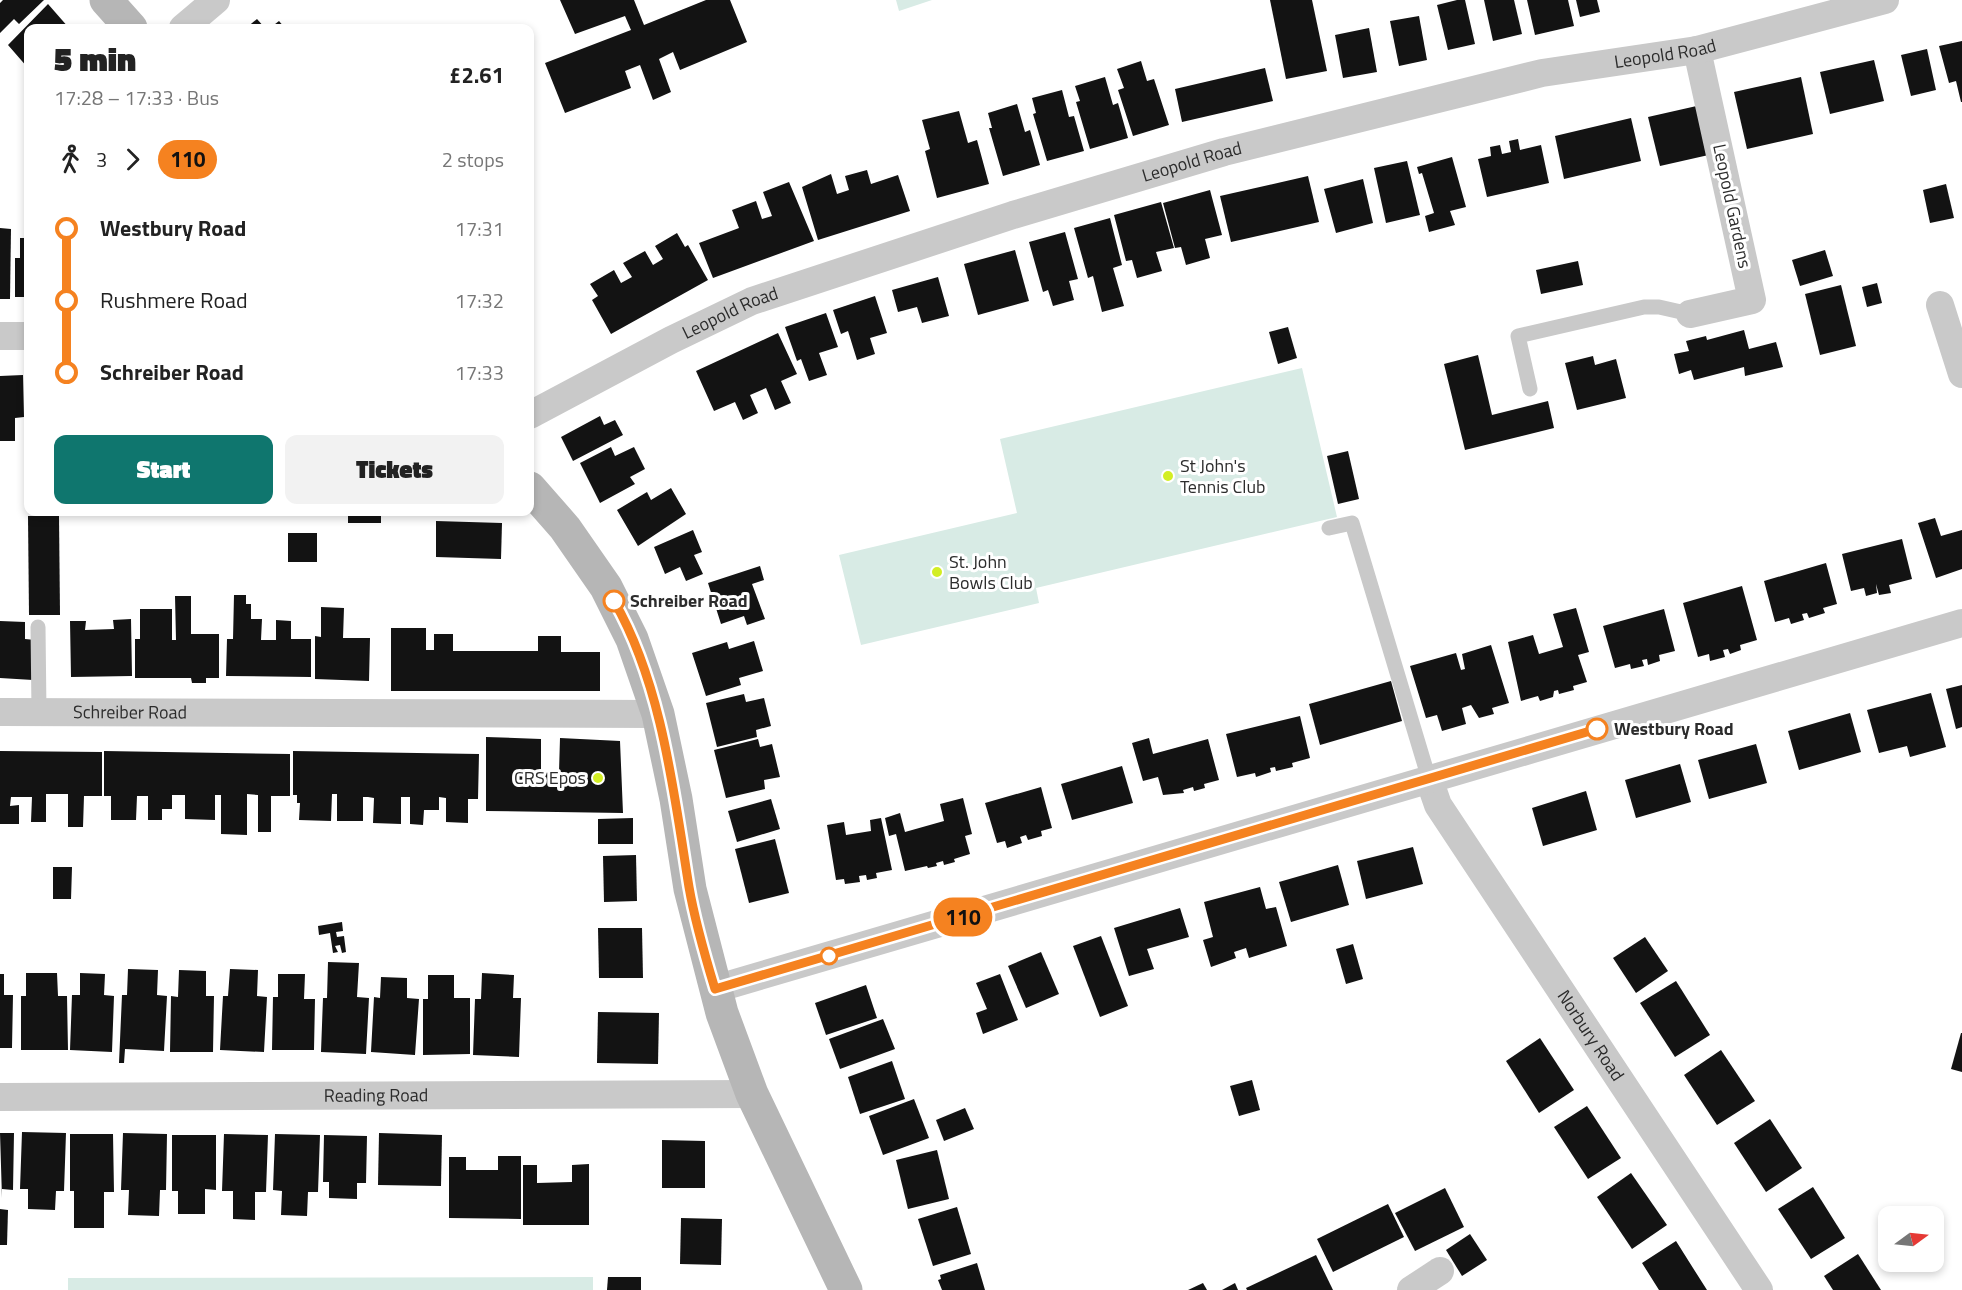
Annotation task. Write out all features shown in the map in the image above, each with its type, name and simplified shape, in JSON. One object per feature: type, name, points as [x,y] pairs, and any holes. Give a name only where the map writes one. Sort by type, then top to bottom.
[{"type":"street","points":[[106,0],[127,24]]},
{"type":"street","points":[[188,24],[216,0]]},
{"type":"street","name":"Leopold Road","points":[[534,413],[671,340],[752,301],[821,276],[1013,215],[1224,152],[1542,72],[1697,50],[1885,0]]},
{"type":"street","name":"Leopold Gardens","points":[[1690,314],[1752,300],[1697,50]]},
{"type":"street","points":[[1940,305],[1962,374]]},
{"type":"street","points":[[0,336],[24,336]]},
{"type":"street","points":[[534,493],[565,528],[622,615],[658,714],[676,799],[690,889],[715,989],[752,1094],[846,1290]]},
{"type":"street","points":[[715,989],[1962,623]]},
{"type":"street","name":"Schreiber Road","points":[[0,712],[658,714]]},
{"type":"street","name":"Norbury Road","points":[[1429,778],[1438,805],[1759,1290]]},
{"type":"street","name":"Reading Road","points":[[0,1096],[752,1094]]},
{"type":"street","points":[[1411,1290],[1440,1271]]},
{"type":"lane","points":[[1530,389],[1518,336],[1644,307],[1659,307],[1690,314]]},
{"type":"lane","points":[[1329,528],[1352,524],[1429,778]]},
{"type":"lane","points":[[38,627],[39,712]]},
{"type":"shaded area","points":[[896,0],[932,0],[899,11]]},
{"type":"shaded area","name":"St John's Tennis Club","points":[[1302,368],[1337,517],[1036,588],[1039,603],[861,645],[839,555],[1017,513],[1000,439]]},
{"type":"shaded area","points":[[593,1277],[593,1290],[68,1290],[68,1278]]},
{"type":"building","points":[[3,0],[44,0],[19,24],[14,19],[0,33],[0,3]]},
{"type":"building","points":[[560,0],[634,0],[644,25],[706,0],[730,0],[747,42],[680,70],[673,52],[659,59],[671,92],[653,100],[640,65],[625,71],[631,88],[565,113],[545,63],[631,30],[625,16],[575,34]]},
{"type":"building","points":[[1270,0],[1312,0],[1327,71],[1286,79]]},
{"type":"building","points":[[1465,0],[1475,44],[1448,50],[1437,5]]},
{"type":"building","points":[[1484,0],[1514,0],[1522,34],[1493,41]]},
{"type":"building","points":[[1527,0],[1568,0],[1574,26],[1535,35]]},
{"type":"building","points":[[1576,0],[1597,0],[1600,12],[1580,17]]},
{"type":"building","points":[[48,4],[66,24],[28,24]]},
{"type":"building","points":[[1419,16],[1427,60],[1399,66],[1390,21]]},
{"type":"building","points":[[257,19],[261,24],[251,24]]},
{"type":"building","points":[[1369,28],[1377,72],[1343,78],[1335,35]]},
{"type":"building","points":[[24,29],[24,63],[8,45]]},
{"type":"building","points":[[1962,41],[1961,102],[1956,81],[1949,83],[1939,46]]},
{"type":"building","points":[[1927,49],[1936,90],[1911,96],[1901,55]]},
{"type":"building","points":[[1874,60],[1884,101],[1830,114],[1820,72]]},
{"type":"building","points":[[1141,61],[1147,81],[1154,79],[1169,125],[1133,136],[1118,90],[1124,88],[1117,69]]},
{"type":"building","points":[[1265,68],[1273,101],[1182,122],[1175,89]]},
{"type":"building","points":[[1105,77],[1113,105],[1118,103],[1128,138],[1090,149],[1076,102],[1080,101],[1075,86]]},
{"type":"building","points":[[1801,77],[1813,134],[1747,149],[1734,92]]},
{"type":"building","points":[[1062,90],[1069,117],[1074,116],[1084,151],[1047,161],[1033,114],[1036,113],[1032,98]]},
{"type":"building","points":[[1017,104],[1025,132],[1030,130],[1040,165],[1003,176],[989,128],[992,128],[988,113]]},
{"type":"building","points":[[1701,105],[1713,154],[1660,166],[1648,117]]},
{"type":"building","points":[[959,111],[968,143],[977,140],[989,184],[937,198],[925,151],[930,149],[922,120]]},
{"type":"building","points":[[1631,118],[1641,161],[1564,179],[1555,136]]},
{"type":"building","points":[[1518,139],[1520,150],[1541,145],[1549,183],[1487,197],[1478,159],[1491,156],[1490,147],[1500,145],[1502,154],[1511,152],[1509,141]]},
{"type":"building","points":[[1452,157],[1466,207],[1450,211],[1455,225],[1429,232],[1425,216],[1434,213],[1422,173],[1419,174],[1417,167]]},
{"type":"building","points":[[1407,161],[1420,215],[1386,223],[1374,168]]},
{"type":"building","points":[[867,170],[871,184],[898,175],[910,211],[818,240],[802,187],[831,174],[837,194],[849,190],[845,176]]},
{"type":"building","points":[[1308,176],[1319,222],[1231,242],[1220,196]]},
{"type":"building","points":[[1363,179],[1373,223],[1336,233],[1324,189]]},
{"type":"building","points":[[789,182],[814,241],[713,278],[699,243],[739,228],[732,210],[756,201],[762,219],[772,216],[763,192]]},
{"type":"building","points":[[1946,184],[1954,218],[1930,223],[1923,190]]},
{"type":"building","points":[[1210,190],[1222,235],[1205,239],[1210,258],[1186,265],[1181,247],[1175,248],[1163,203]]},
{"type":"building","points":[[1161,202],[1174,248],[1156,252],[1162,271],[1137,278],[1132,260],[1126,261],[1114,215]]},
{"type":"building","points":[[1110,218],[1122,265],[1113,268],[1124,306],[1102,312],[1093,276],[1088,278],[1074,228]]},
{"type":"building","points":[[0,228],[11,229],[10,299],[0,299]]},
{"type":"building","points":[[1065,232],[1078,279],[1069,281],[1074,300],[1053,306],[1048,290],[1043,292],[1029,242]]},
{"type":"building","points":[[677,233],[685,247],[688,245],[708,280],[611,334],[592,300],[598,296],[590,284],[614,270],[621,283],[632,277],[623,263],[645,251],[653,265],[663,259],[655,246]]},
{"type":"building","points":[[20,238],[24,238],[24,297],[15,297],[15,258],[20,258]]},
{"type":"building","points":[[1015,250],[1029,301],[978,315],[964,264]]},
{"type":"building","points":[[1825,250],[1833,276],[1800,286],[1792,260]]},
{"type":"building","points":[[1578,261],[1583,285],[1541,294],[1536,270]]},
{"type":"building","points":[[938,277],[949,316],[922,323],[917,307],[898,312],[892,290]]},
{"type":"building","points":[[1877,283],[1882,303],[1867,307],[1862,287]]},
{"type":"building","points":[[1841,285],[1856,346],[1820,355],[1805,294]]},
{"type":"building","points":[[875,296],[887,333],[870,338],[875,354],[857,360],[848,331],[841,334],[833,310]]},
{"type":"building","points":[[826,313],[838,347],[819,353],[827,375],[809,381],[801,359],[797,361],[785,327]]},
{"type":"building","points":[[1288,327],[1297,358],[1278,364],[1269,332]]},
{"type":"building","points":[[1744,330],[1749,349],[1776,342],[1783,367],[1745,376],[1744,367],[1694,380],[1691,370],[1679,374],[1674,354],[1689,351],[1686,341],[1706,336],[1707,340]]},
{"type":"building","points":[[778,333],[797,374],[781,381],[791,403],[775,410],[766,388],[750,395],[758,413],[743,420],[735,402],[714,411],[696,371]]},
{"type":"building","points":[[1478,355],[1492,415],[1548,401],[1554,428],[1465,450],[1444,364]]},
{"type":"building","points":[[1593,356],[1595,365],[1616,359],[1626,398],[1577,410],[1565,363]]},
{"type":"building","points":[[23,375],[24,417],[15,418],[15,441],[0,441],[0,376]]},
{"type":"building","points":[[600,416],[604,425],[615,420],[623,435],[573,461],[561,437]]},
{"type":"building","points":[[611,447],[615,456],[634,447],[645,469],[630,477],[635,484],[600,503],[580,463]]},
{"type":"building","points":[[1348,451],[1359,499],[1338,504],[1327,456]]},
{"type":"building","points":[[671,488],[686,514],[638,546],[617,510],[647,492],[651,500]]},
{"type":"building","points":[[28,516],[59,516],[60,615],[29,615]]},
{"type":"building","points":[[348,516],[381,516],[381,523],[348,523]]},
{"type":"building","points":[[1935,518],[1941,536],[1962,530],[1962,569],[1936,578],[1918,523]]},
{"type":"building","points":[[436,521],[502,523],[501,559],[436,557]]},
{"type":"building","points":[[693,530],[702,552],[694,555],[703,574],[686,581],[680,567],[665,574],[654,547]]},
{"type":"building","points":[[288,533],[317,533],[317,562],[288,562]]},
{"type":"building","points":[[1902,539],[1912,579],[1889,585],[1891,593],[1879,595],[1876,584],[1877,593],[1866,596],[1864,588],[1851,591],[1842,554]]},
{"type":"building","points":[[1826,563],[1837,604],[1823,608],[1825,613],[1809,618],[1807,613],[1802,614],[1804,620],[1791,624],[1789,618],[1775,622],[1764,581]]},
{"type":"building","points":[[760,566],[764,580],[752,584],[765,619],[747,625],[744,616],[721,624],[708,583]]},
{"type":"building","points":[[1742,586],[1757,640],[1740,645],[1741,650],[1730,654],[1728,649],[1723,650],[1725,657],[1710,661],[1709,654],[1698,657],[1683,603]]},
{"type":"building","points":[[234,595],[246,595],[246,604],[251,604],[251,619],[262,619],[261,640],[276,640],[276,620],[291,621],[291,639],[311,639],[311,677],[226,676],[227,639],[233,639]]},
{"type":"building","points":[[175,596],[191,596],[191,634],[219,634],[219,678],[206,678],[206,683],[192,683],[191,678],[135,678],[135,639],[140,639],[140,609],[172,609],[172,640],[176,640]]},
{"type":"building","points":[[321,607],[344,608],[343,638],[370,638],[369,681],[315,679],[315,636],[321,637]]},
{"type":"building","points":[[1576,608],[1589,652],[1578,655],[1587,682],[1573,686],[1574,690],[1559,694],[1558,690],[1554,691],[1553,697],[1540,701],[1538,696],[1521,701],[1508,642],[1533,635],[1539,654],[1563,647],[1553,614]]},
{"type":"building","points":[[1664,609],[1675,651],[1659,655],[1660,661],[1648,665],[1647,659],[1642,660],[1644,666],[1631,669],[1630,664],[1615,668],[1603,626]]},
{"type":"building","points":[[131,619],[132,676],[71,677],[70,621],[86,621],[85,630],[114,629],[113,620]]},
{"type":"building","points":[[0,621],[25,622],[25,639],[35,640],[33,680],[0,678]]},
{"type":"building","points":[[391,628],[426,628],[426,650],[434,650],[434,634],[453,634],[453,651],[538,651],[538,636],[561,636],[561,652],[600,652],[600,691],[391,691]]},
{"type":"building","points":[[754,641],[763,671],[739,678],[741,685],[706,696],[692,653],[727,642],[729,649]]},
{"type":"building","points":[[1491,645],[1509,703],[1492,708],[1494,714],[1479,718],[1471,705],[1462,708],[1466,724],[1442,731],[1437,715],[1426,718],[1410,666],[1456,653],[1461,670],[1465,669],[1462,654]]},
{"type":"building","points":[[1391,681],[1402,721],[1320,745],[1309,704]]},
{"type":"building","points":[[1962,685],[1962,727],[1956,729],[1946,689]]},
{"type":"building","points":[[1931,693],[1946,747],[1910,757],[1907,746],[1879,753],[1867,710]]},
{"type":"building","points":[[744,694],[746,702],[764,698],[771,726],[756,730],[757,737],[717,747],[706,703]]},
{"type":"building","points":[[1850,713],[1861,752],[1799,770],[1788,731]]},
{"type":"building","points":[[1300,716],[1310,758],[1292,763],[1293,767],[1276,771],[1275,767],[1270,768],[1271,772],[1256,777],[1255,773],[1237,777],[1226,734]]},
{"type":"building","points":[[486,737],[541,739],[541,773],[559,772],[560,738],[620,741],[623,813],[486,811]]},
{"type":"building","points":[[1149,738],[1153,754],[1208,739],[1219,780],[1204,784],[1205,788],[1194,791],[1193,787],[1183,790],[1184,793],[1163,795],[1158,777],[1143,781],[1132,743]]},
{"type":"building","points":[[758,739],[760,747],[772,744],[780,777],[764,780],[765,789],[726,798],[714,750]]},
{"type":"building","points":[[1756,744],[1767,783],[1709,799],[1698,760]]},
{"type":"building","points":[[0,751],[102,752],[102,796],[84,796],[83,827],[68,827],[68,794],[46,794],[46,822],[31,822],[32,797],[11,797],[10,806],[19,805],[19,824],[0,824]]},
{"type":"building","points":[[104,751],[290,754],[290,796],[271,796],[271,832],[258,832],[258,795],[247,794],[247,835],[221,834],[221,795],[215,795],[215,820],[185,819],[185,795],[172,795],[172,809],[162,809],[162,820],[148,820],[148,796],[137,796],[136,820],[111,820],[111,796],[104,796]]},
{"type":"building","points":[[293,751],[479,754],[478,799],[468,799],[468,823],[446,822],[446,798],[439,797],[439,810],[424,810],[423,825],[410,824],[410,797],[401,797],[401,824],[373,823],[374,798],[368,797],[363,797],[363,821],[337,821],[337,794],[332,794],[331,821],[299,820],[300,803],[297,803],[297,795],[293,795]]},
{"type":"building","points":[[1680,764],[1691,802],[1636,818],[1625,780]]},
{"type":"building","points":[[1122,766],[1133,803],[1072,820],[1061,784]]},
{"type":"building","points":[[1041,787],[1052,828],[1041,831],[1042,836],[1028,840],[1026,835],[1020,837],[1022,843],[1007,848],[1005,841],[997,843],[985,803]]},
{"type":"building","points":[[1586,791],[1597,830],[1543,846],[1532,808]]},
{"type":"building","points":[[963,798],[972,834],[965,836],[970,854],[944,865],[943,861],[936,863],[937,866],[905,871],[896,834],[889,836],[885,818],[900,813],[905,832],[944,821],[940,804]]},
{"type":"building","points":[[771,799],[780,829],[737,842],[728,811]]},
{"type":"building","points":[[633,818],[633,844],[598,844],[598,819]]},
{"type":"building","points":[[881,818],[892,870],[876,873],[877,878],[867,880],[866,875],[859,876],[860,882],[845,884],[844,879],[836,880],[827,825],[844,822],[846,835],[871,831],[870,820]]},
{"type":"building","points":[[775,839],[789,893],[749,903],[735,849]]},
{"type":"building","points":[[1413,847],[1423,884],[1366,899],[1357,861]]},
{"type":"building","points":[[636,855],[637,901],[604,902],[603,856]]},
{"type":"building","points":[[1338,865],[1349,905],[1291,922],[1279,882]]},
{"type":"building","points":[[53,867],[72,867],[71,899],[53,899]]},
{"type":"building","points":[[1260,887],[1266,909],[1276,907],[1287,946],[1249,958],[1246,948],[1234,952],[1236,958],[1211,967],[1203,940],[1213,937],[1204,902]]},
{"type":"building","points":[[1180,908],[1189,937],[1147,949],[1154,969],[1129,976],[1114,928]]},
{"type":"building","points":[[342,922],[343,931],[336,932],[337,937],[344,936],[346,952],[342,953],[340,945],[335,946],[338,952],[333,953],[330,933],[319,935],[318,926]]},
{"type":"building","points":[[598,928],[642,928],[643,978],[599,978]]},
{"type":"building","points":[[1101,936],[1128,1006],[1100,1017],[1073,946]]},
{"type":"building","points":[[1645,937],[1668,971],[1636,993],[1613,958]]},
{"type":"building","points":[[1353,944],[1363,979],[1346,984],[1336,949]]},
{"type":"building","points":[[1041,952],[1059,994],[1026,1008],[1008,966]]},
{"type":"building","points":[[328,962],[359,963],[357,997],[369,998],[366,1054],[321,1052],[323,998],[327,998]]},
{"type":"building","points":[[128,969],[158,970],[157,995],[167,996],[164,1051],[125,1049],[124,1063],[119,1063],[122,995],[127,995]]},
{"type":"building","points":[[230,969],[258,970],[257,996],[267,997],[264,1052],[220,1050],[223,996],[228,996]]},
{"type":"building","points":[[179,970],[206,971],[206,996],[214,996],[213,1052],[170,1052],[171,996],[178,997]]},
{"type":"building","points":[[26,973],[57,973],[58,996],[67,996],[68,1050],[21,1050],[21,996],[26,996]]},
{"type":"building","points":[[80,973],[105,974],[104,995],[114,996],[112,1052],[70,1050],[72,995],[80,995]]},
{"type":"building","points":[[482,973],[514,975],[513,998],[521,998],[519,1057],[473,1055],[475,999],[481,999]]},
{"type":"building","points":[[0,974],[4,974],[4,995],[13,995],[12,1048],[0,1048]]},
{"type":"building","points":[[278,974],[305,974],[304,999],[315,999],[314,1050],[272,1050],[273,997],[278,997]]},
{"type":"building","points":[[1000,974],[1018,1020],[983,1034],[976,1013],[987,1009],[976,983]]},
{"type":"building","points":[[428,975],[454,975],[454,998],[470,998],[470,1054],[423,1055],[423,999],[428,999]]},
{"type":"building","points":[[381,977],[407,978],[407,998],[419,999],[415,1055],[371,1052],[374,997],[380,998]]},
{"type":"building","points":[[1676,981],[1710,1035],[1675,1057],[1640,1003]]},
{"type":"building","points":[[866,985],[877,1018],[826,1035],[815,1003]]},
{"type":"building","points":[[598,1012],[659,1013],[658,1064],[597,1063]]},
{"type":"building","points":[[883,1019],[895,1049],[840,1069],[829,1039]]},
{"type":"building","points":[[1962,1033],[1962,1072],[1951,1069]]},
{"type":"building","points":[[1540,1038],[1574,1090],[1539,1113],[1506,1061]]},
{"type":"building","points":[[1721,1050],[1755,1101],[1717,1125],[1684,1075]]},
{"type":"building","points":[[892,1061],[905,1099],[860,1114],[848,1077]]},
{"type":"building","points":[[1252,1080],[1260,1110],[1239,1116],[1230,1086]]},
{"type":"building","points":[[914,1099],[929,1138],[883,1155],[869,1116]]},
{"type":"building","points":[[1587,1106],[1621,1158],[1588,1179],[1554,1127]]},
{"type":"building","points":[[965,1108],[974,1129],[944,1141],[936,1120]]},
{"type":"building","points":[[1770,1119],[1802,1168],[1766,1192],[1734,1143]]},
{"type":"building","points":[[22,1132],[66,1133],[64,1191],[56,1191],[55,1210],[28,1209],[28,1189],[20,1189]]},
{"type":"building","points":[[0,1133],[14,1133],[13,1190],[2,1189],[2,1198]]},
{"type":"building","points":[[123,1133],[167,1134],[166,1190],[160,1190],[159,1216],[128,1215],[129,1190],[121,1190]]},
{"type":"building","points":[[379,1133],[442,1135],[441,1186],[378,1185]]},
{"type":"building","points":[[70,1134],[113,1134],[114,1192],[104,1192],[104,1228],[74,1228],[74,1191],[70,1191]]},
{"type":"building","points":[[224,1134],[268,1135],[266,1192],[255,1192],[255,1220],[233,1219],[233,1191],[222,1191]]},
{"type":"building","points":[[275,1134],[320,1135],[318,1192],[308,1192],[307,1216],[281,1215],[282,1191],[273,1190]]},
{"type":"building","points":[[172,1135],[216,1135],[216,1190],[205,1189],[205,1214],[178,1214],[178,1191],[172,1191]]},
{"type":"building","points":[[324,1135],[367,1136],[366,1183],[357,1183],[357,1199],[329,1198],[329,1182],[323,1182]]},
{"type":"building","points":[[662,1140],[705,1141],[705,1188],[662,1188]]},
{"type":"building","points":[[937,1150],[949,1199],[908,1209],[896,1160]]},
{"type":"building","points":[[498,1156],[521,1156],[521,1219],[449,1218],[449,1157],[466,1157],[466,1170],[498,1170]]},
{"type":"building","points":[[589,1164],[589,1225],[523,1225],[523,1165],[537,1165],[537,1183],[572,1182],[572,1165]]},
{"type":"building","points":[[1631,1173],[1667,1225],[1632,1249],[1597,1197]]},
{"type":"building","points":[[1813,1187],[1845,1238],[1811,1259],[1778,1209]]},
{"type":"building","points":[[1445,1188],[1464,1227],[1415,1251],[1395,1213]]},
{"type":"building","points":[[1388,1204],[1404,1237],[1333,1272],[1317,1239]]},
{"type":"building","points":[[957,1207],[971,1254],[933,1266],[918,1219]]},
{"type":"building","points":[[0,1209],[8,1210],[7,1245],[0,1245]]},
{"type":"building","points":[[681,1218],[722,1219],[721,1265],[680,1264]]},
{"type":"building","points":[[1470,1234],[1487,1260],[1462,1276],[1446,1250]]},
{"type":"building","points":[[1676,1241],[1707,1290],[1659,1290],[1642,1263]]},
{"type":"building","points":[[1858,1254],[1881,1290],[1833,1290],[1824,1276]]},
{"type":"building","points":[[1316,1255],[1333,1290],[1247,1290],[1246,1288]]},
{"type":"building","points":[[977,1263],[985,1290],[942,1290],[938,1280],[941,1279],[940,1275]]},
{"type":"building","points":[[608,1277],[641,1277],[641,1290],[607,1290]]},
{"type":"building","points":[[1203,1283],[1207,1290],[1188,1290]]},
{"type":"building","points":[[1235,1283],[1238,1290],[1222,1290]]},
{"type":"bus line","name":"110","points":[[614,601],[632,639],[658,714],[676,799],[699,933],[715,989],[1597,729]]},
{"type":"place","name":"St John's Tennis Club","points":[[1168,476]]},
{"type":"place","name":"St. John Bowls Club","points":[[937,572]]},
{"type":"place","name":"Schreiber Road","points":[[614,601]]},
{"type":"place","name":"Westbury Road","points":[[1597,729]]},
{"type":"place","name":"CRS Epos","points":[[598,778]]}]
